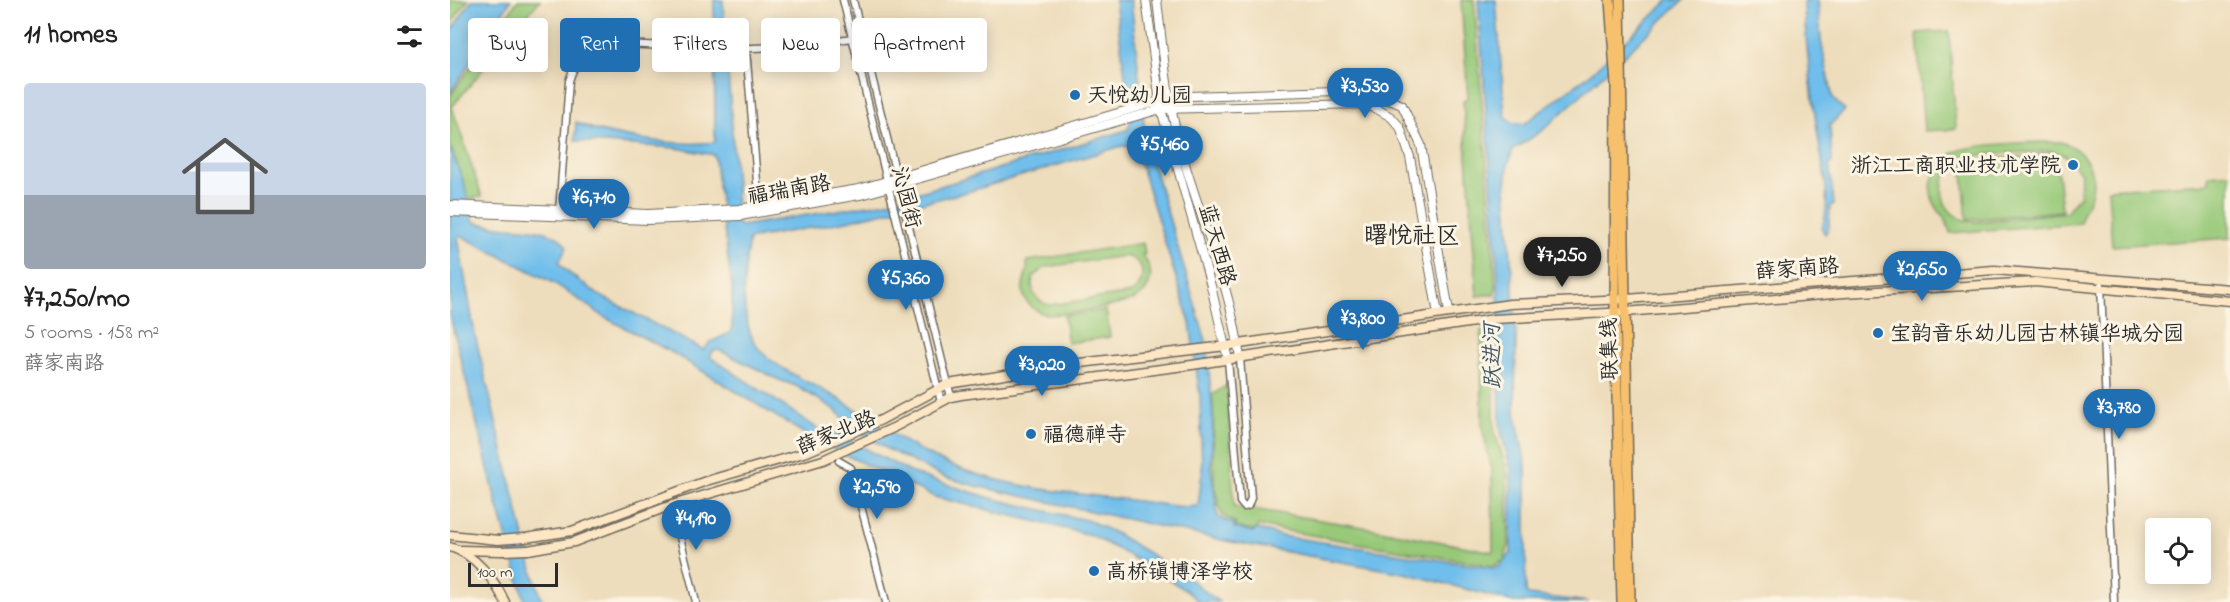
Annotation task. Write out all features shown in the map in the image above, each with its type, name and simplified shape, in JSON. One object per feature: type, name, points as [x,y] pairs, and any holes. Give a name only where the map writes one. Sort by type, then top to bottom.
[{"type":"main road","name":"联集线","points":[[1610,0],[1615,70],[1615,312],[1626,601]]},
{"type":"main road","name":"联集线","points":[[1620,0],[1627,299],[1626,601]]},
{"type":"main road","name":"薛家南路","points":[[1449,312],[1510,304],[1627,299],[1994,270],[2230,289]]},
{"type":"main road","name":"薛家南路","points":[[1240,358],[1494,319],[1626,312],[1844,293],[2035,282],[2230,301]]},
{"type":"main road","points":[[1226,346],[1449,312]]},
{"type":"main road","name":"薛家北路","points":[[450,535],[498,540],[572,531],[706,481],[819,447],[881,420],[948,384],[1080,363],[1226,346]]},
{"type":"main road","points":[[1228,360],[1240,358]]},
{"type":"main road","name":"薛家北路","points":[[461,550],[501,551],[574,542],[672,505],[837,458],[951,397],[1228,360]]},
{"type":"main road","points":[[450,547],[461,550],[485,570],[506,602]]},
{"type":"street","name":"沁园街","points":[[843,0],[852,38]]},
{"type":"street","name":"沁园街","points":[[853,0],[951,397]]},
{"type":"street","name":"蓝天西路","points":[[1146,0],[1160,105],[1228,360]]},
{"type":"street","name":"蓝天西路","points":[[1157,0],[1171,108],[1181,149],[1229,303],[1240,358]]},
{"type":"street","points":[[749,48],[822,43],[852,38]]},
{"type":"street","points":[[559,213],[569,81],[572,71],[584,55],[610,45],[652,47]]},
{"type":"street","points":[[748,72],[759,206]]},
{"type":"street","name":"沁园街","points":[[860,72],[941,402]]},
{"type":"street","points":[[1160,105],[1169,99],[1364,90],[1402,105],[1421,145],[1449,312]]},
{"type":"street","points":[[1160,105],[1171,108],[1359,104],[1377,109],[1391,117],[1400,127],[1410,158],[1438,314]]},
{"type":"street","name":"福瑞南路","points":[[450,205],[472,209],[559,213],[714,215],[825,202],[888,188],[1160,105]]},
{"type":"street","name":"福瑞南路","points":[[739,213],[759,206],[859,189],[888,188]]},
{"type":"street","name":"福瑞南路","points":[[450,212],[472,209]]},
{"type":"street","points":[[2101,278],[2114,602]]},
{"type":"street","points":[[1228,360],[1240,502],[1244,507],[1248,506],[1251,498],[1240,358]]},
{"type":"street","points":[[837,458],[851,468],[886,602]]},
{"type":"street","points":[[672,505],[696,602]]},
{"type":"green space","points":[[450,0],[468,0],[450,25]]},
{"type":"green space","points":[[518,0],[540,0],[525,18],[505,18]]},
{"type":"green space","points":[[1461,0],[1474,0],[1496,287],[1494,294],[1477,296],[1463,100],[1468,98]]},
{"type":"green space","points":[[1949,31],[1956,129],[1924,131],[1917,33]]},
{"type":"green space","points":[[468,71],[481,72],[452,107],[482,197],[467,199],[464,183],[450,145],[450,96]]},
{"type":"green space","points":[[2061,142],[2070,145],[2083,156],[2093,180],[2090,198],[2082,213],[2081,223],[1950,233],[1931,193],[1934,175],[1945,159],[1955,152],[1976,147]],"holes":[[[2050,151],[2065,155],[2081,173],[2080,195],[2066,212],[1975,222],[1957,217],[1945,203],[1942,190],[1944,178],[1951,167],[1962,159],[1992,154]]]},
{"type":"green space","points":[[2056,153],[2062,211],[1967,220],[1962,162]]},
{"type":"green space","points":[[2230,173],[2230,238],[2112,246],[2108,189],[2209,183],[2209,175]]},
{"type":"green space","points":[[1143,243],[1145,254],[1142,255],[1151,274],[1145,291],[1133,300],[1089,310],[1045,314],[1033,308],[1024,297],[1023,287],[1027,261]],"holes":[[[1124,256],[1136,261],[1142,271],[1140,283],[1132,293],[1050,305],[1038,299],[1033,292],[1033,277],[1046,267]]]},
{"type":"green space","points":[[1106,310],[1110,337],[1068,343],[1064,316]]},
{"type":"green space","points":[[1481,331],[1495,331],[1494,429],[1507,472],[1509,545],[1504,561],[1493,566],[1258,526],[1254,531],[1235,527],[1236,523],[1222,515],[1215,484],[1212,395],[1227,385],[1234,506],[1369,528],[1493,552],[1492,470],[1482,427]]},
{"type":"water","points":[[472,0],[511,0],[499,18],[468,18],[468,66],[450,93],[450,32]]},
{"type":"water","points":[[714,0],[723,0],[724,18],[714,18]]},
{"type":"water","points":[[1115,0],[1131,0],[1146,141],[1206,341],[1213,412],[1211,468],[1218,517],[1234,524],[1234,528],[1254,532],[1256,529],[1282,536],[1493,568],[1499,567],[1511,553],[1511,471],[1500,426],[1498,277],[1478,0],[1496,0],[1505,116],[1513,123],[1524,124],[1590,74],[1669,0],[1684,0],[1542,131],[1513,150],[1508,165],[1506,187],[1516,334],[1515,412],[1526,465],[1526,591],[1528,595],[1589,602],[1514,602],[1409,574],[1226,541],[944,477],[887,449],[848,423],[833,408],[796,386],[719,350],[713,351],[710,357],[820,430],[836,433],[912,473],[994,499],[1090,521],[1115,533],[1183,574],[1219,602],[1199,602],[1187,591],[1141,562],[1091,535],[935,497],[841,453],[810,437],[673,353],[606,318],[554,283],[461,236],[458,238],[475,335],[532,570],[543,602],[525,602],[496,500],[450,316],[450,147],[464,183],[473,221],[495,226],[536,230],[560,239],[567,247],[559,262],[570,274],[597,294],[704,350],[710,342],[730,333],[732,327],[732,288],[714,155],[676,148],[575,141],[576,122],[623,136],[664,142],[715,142],[715,72],[728,72],[736,187],[736,221],[740,226],[887,202],[1127,130],[1131,121]],"holes":[[[1122,146],[1133,147],[1137,153],[1190,323],[1200,397],[1202,472],[1198,506],[1170,506],[1027,487],[959,468],[910,445],[832,395],[778,365],[768,358],[754,342],[746,318],[744,291],[749,239],[847,221],[967,192]]]},
{"type":"water","points":[[1804,0],[1818,0],[1821,41],[1833,99],[1845,110],[1830,125],[1832,163],[1829,165],[1834,204],[1830,206],[1829,227],[1825,234],[1822,229],[1826,203],[1825,179],[1811,81]]},
{"type":"place","name":"天悦幼儿园","points":[[1075,95]]},
{"type":"place","name":"浙江工商职业技术学院","points":[[2073,165]]},
{"type":"place","name":"宝韵音乐幼儿园古林镇华城分园","points":[[1878,333]]},
{"type":"place","name":"福德禅寺","points":[[1031,434]]},
{"type":"place","name":"高桥镇博泽学校","points":[[1094,571]]},
{"type":"district","name":"曙悦社区","points":[[1412,235]]},
{"type":"water label","name":"跃进河","points":[[1491,356]]}]
